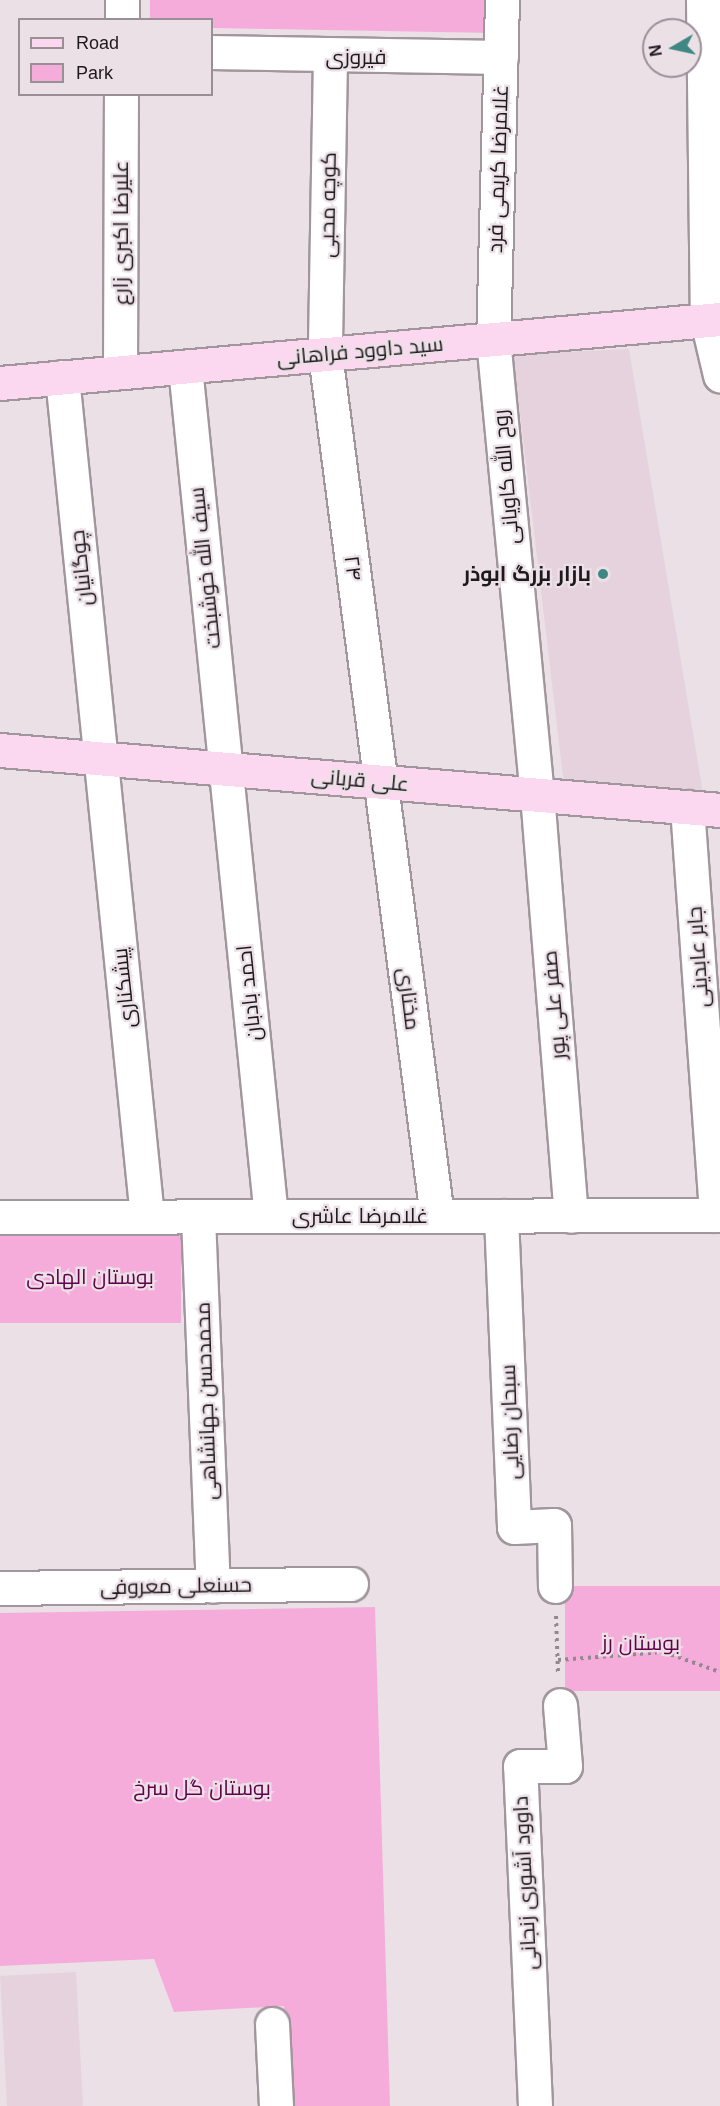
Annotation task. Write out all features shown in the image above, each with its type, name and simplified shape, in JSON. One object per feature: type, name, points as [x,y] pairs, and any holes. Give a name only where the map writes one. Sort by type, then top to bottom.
[{"type":"street","points":[[122,0],[122,18]]},
{"type":"street","name":"غلامرضا کریمی فرد","points":[[493,339],[502,0]]},
{"type":"street","points":[[703,0],[713,320],[720,375]]},
{"type":"street","name":"فیروزی","points":[[213,52],[330,57],[501,57]]},
{"type":"street","name":"کوچه محبی","points":[[325,354],[330,57]]},
{"type":"street","name":"علیرضا اکبری زارع","points":[[120,372],[121,96]]},
{"type":"street","name":"سید داوود فراهانی","points":[[0,383],[713,320]]},
{"type":"street","name":"روح الله کاویانی","points":[[493,339],[537,794]]},
{"type":"street","name":"۲۴","points":[[325,354],[381,782]]},
{"type":"street","name":"سیف الله خوشبخت","points":[[185,367],[226,769]]},
{"type":"street","name":"چوگانیان","points":[[62,377],[100,759]]},
{"type":"street","name":"علی قربانی","points":[[0,750],[720,810]]},
{"type":"street","name":"پیشکناری","points":[[100,759],[147,1217]]},
{"type":"street","name":"احمد بادبان","points":[[226,769],[271,1216]]},
{"type":"street","name":"مختاری","points":[[381,782],[437,1216]]},
{"type":"street","name":"صفر علی پور","points":[[537,794],[570,1216]]},
{"type":"street","name":"جابر عابدینی","points":[[687,807],[718,1215]]},
{"type":"street","name":"غلامرضا عاشری","points":[[0,1213],[147,1217],[718,1215]]},
{"type":"street","name":"سبحان رضایی","points":[[501,1216],[514,1527],[554,1525],[555,1586]]},
{"type":"street","name":"محمدحسن جهانشاهی","points":[[198,1217],[213,1586]]},
{"type":"street","name":"حسنعلی معروفی","points":[[0,1588],[351,1584]]},
{"type":"street","name":"داوود آشوری زنجانی","points":[[535,2106],[520,1766],[565,1766],[560,1705]]},
{"type":"street","points":[[272,2024],[276,2106]]},
{"type":"path","points":[[555,1586],[560,1705]]},
{"type":"path","points":[[558,1660],[664,1652],[720,1672]]},
{"type":"shaded area","name":"بازار بزرگ ابوذر","points":[[629,349],[705,805],[565,794],[513,354]]},
{"type":"shaded area","points":[[76,1972],[83,2106],[7,2106],[0,1976]]},
{"type":"green space","points":[[150,0],[496,0],[495,33],[213,28],[213,18],[150,18]]},
{"type":"green space","name":"بوستان الهادی","points":[[0,1230],[181,1230],[181,1323],[0,1323]]},
{"type":"green space","name":"بوستان رز","points":[[565,1586],[720,1586],[720,1691],[565,1691]]},
{"type":"green space","name":"بوستان گل سرخ","points":[[375,1607],[390,2106],[288,2106],[284,2006],[174,2012],[154,1959],[0,1966],[0,1613]]},
{"type":"place","name":"بازار بزرگ ابوذر","points":[[603,574]]}]
